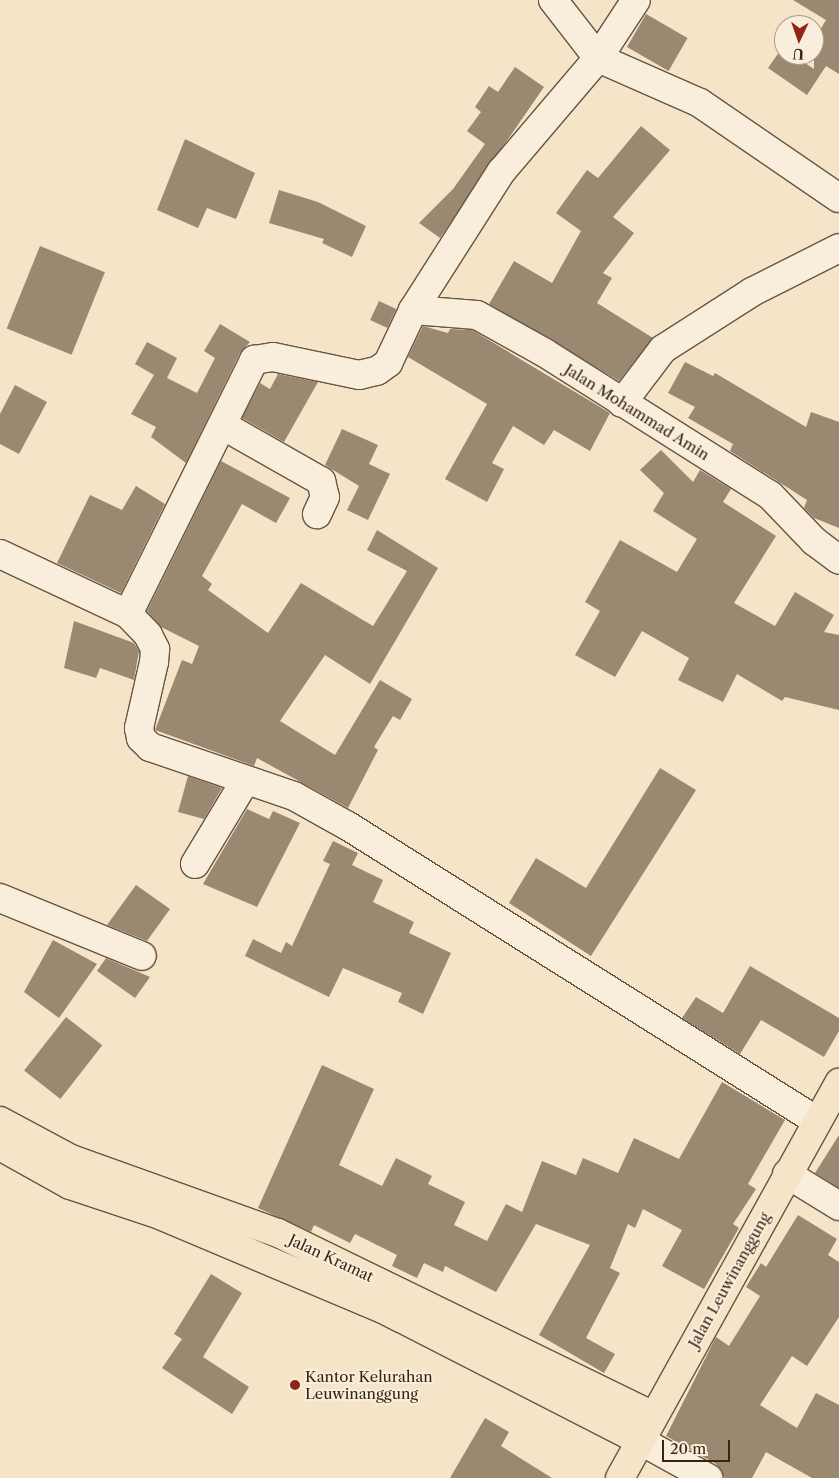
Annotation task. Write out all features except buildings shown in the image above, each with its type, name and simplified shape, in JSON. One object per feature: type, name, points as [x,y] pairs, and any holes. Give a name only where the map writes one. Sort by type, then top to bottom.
[{"type":"main road","name":"Jalan Leuwinanggung","points":[[620,1478],[839,1083]]},
{"type":"main road","name":"Jalan Kramat","points":[[2,1138],[71,1159],[278,1234],[654,1416]]},
{"type":"main road","name":"Jalan Kramat","points":[[2,1138],[70,1185],[160,1215],[383,1309],[641,1441]]},
{"type":"street","points":[[553,0],[598,58],[700,104],[839,198]]},
{"type":"street","points":[[128,614],[224,426],[254,360],[273,357],[359,375],[377,371],[388,363],[413,310],[501,172],[598,58],[636,0]]},
{"type":"street","points":[[622,403],[662,349],[752,292],[839,248]]},
{"type":"street","name":"Jalan Mohammad Amin","points":[[413,310],[461,311],[488,320],[770,495],[814,541],[839,560]]},
{"type":"street","points":[[224,426],[321,481],[325,497],[317,514]]},
{"type":"street","points":[[0,554],[128,614],[156,649],[141,738],[150,748],[294,796],[348,826],[817,1121]]},
{"type":"street","points":[[195,864],[245,781]]},
{"type":"street","points":[[0,898],[142,956]]},
{"type":"street","points":[[787,1174],[839,1206]]},
{"type":"street","points":[[654,1416],[673,1459]]},
{"type":"street","points":[[641,1441],[708,1478]]},
{"type":"place","name":"Kantor Kelurahan Leuwinanggung","points":[[295,1385]]}]
